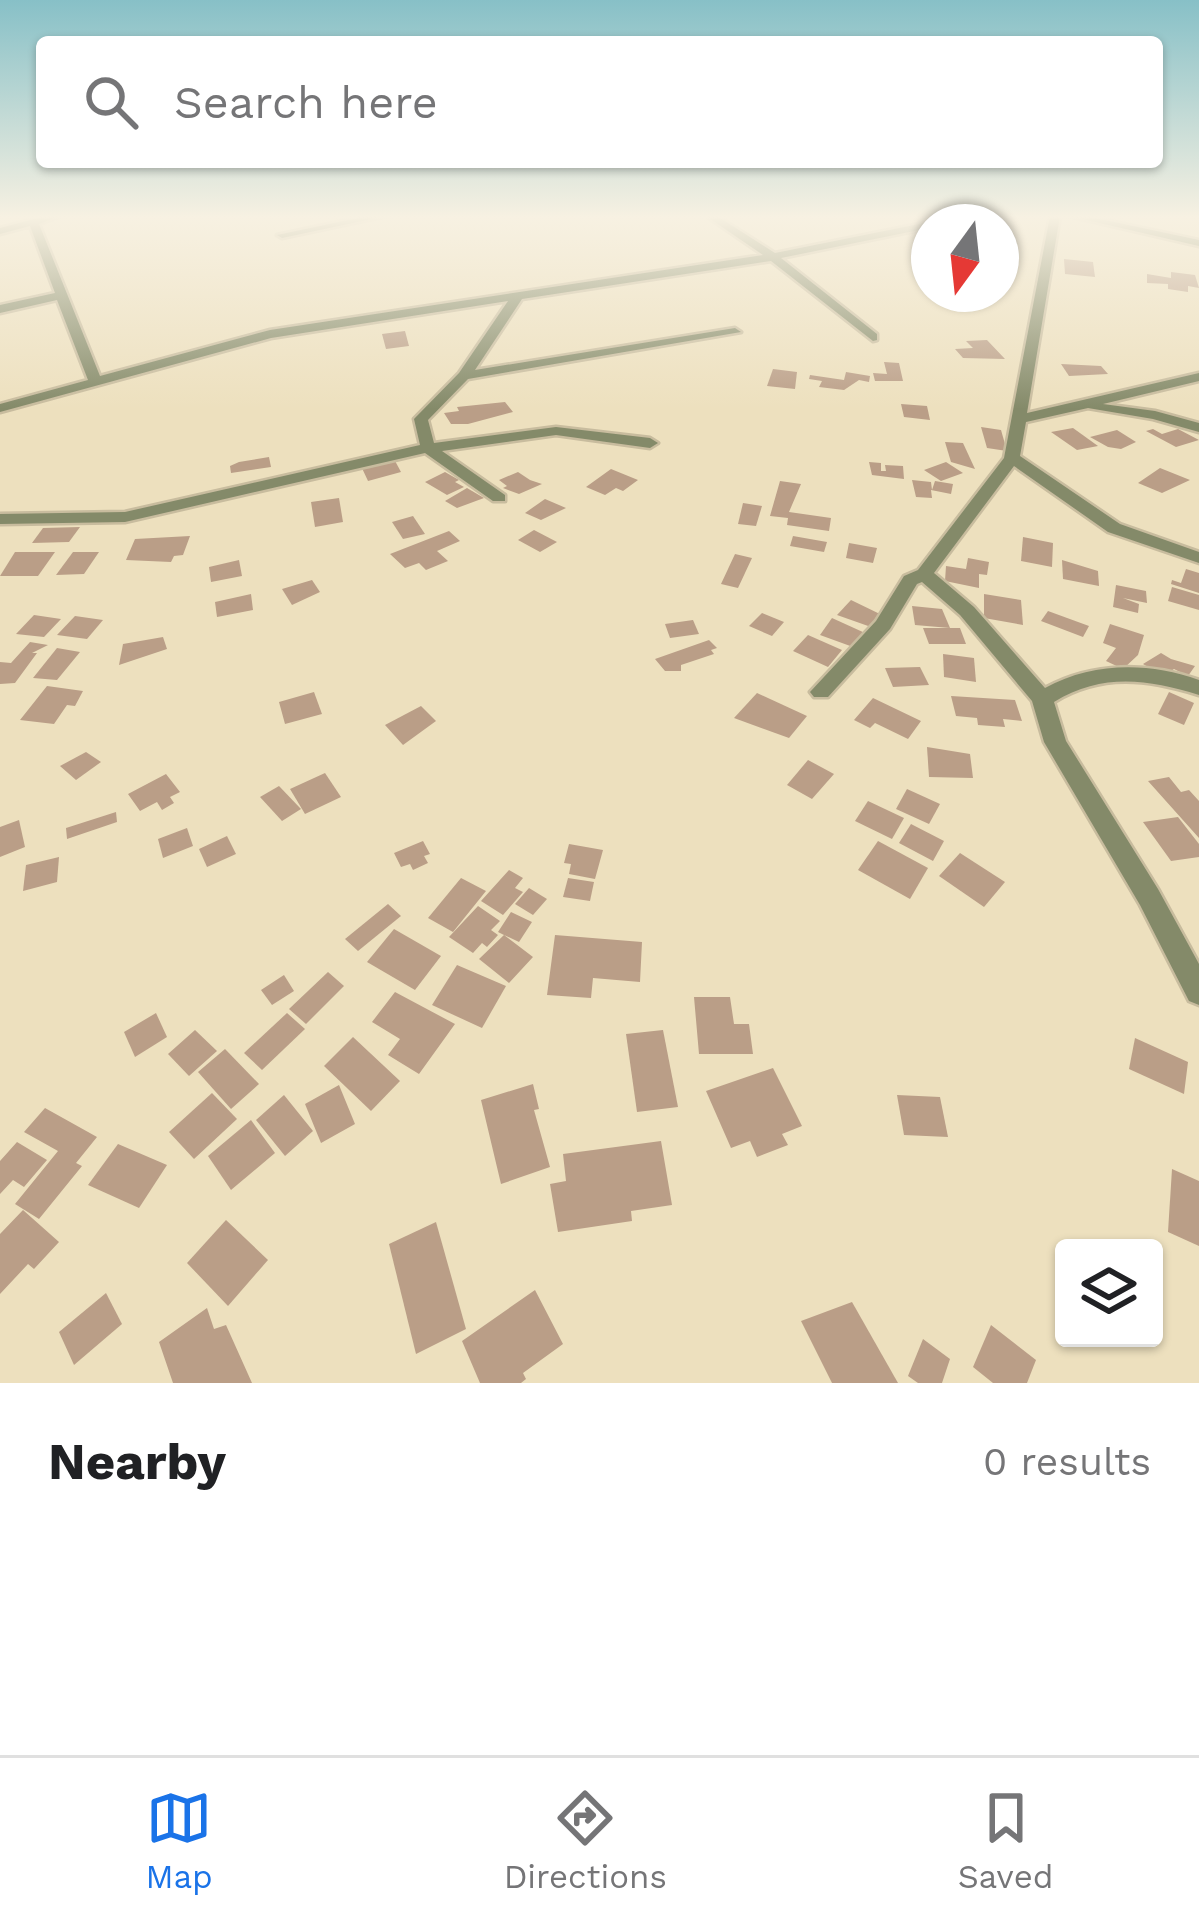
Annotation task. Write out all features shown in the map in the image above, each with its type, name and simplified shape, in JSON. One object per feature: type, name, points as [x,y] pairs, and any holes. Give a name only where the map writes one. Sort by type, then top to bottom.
[{"type":"street","points":[[57,281],[95,380]]},
{"type":"street","points":[[0,408],[270,334],[611,281]]},
{"type":"street","points":[[803,281],[874,337]]},
{"type":"street","points":[[821,692],[883,625],[910,580],[924,574],[1012,458],[1043,281]]},
{"type":"street","points":[[499,498],[428,448],[422,419],[464,376],[519,294]]},
{"type":"street","points":[[0,309],[63,295]]},
{"type":"street","points":[[464,376],[735,332]]},
{"type":"street","points":[[1020,419],[1199,377]]},
{"type":"street","points":[[1090,406],[1155,415],[1199,428]]},
{"type":"street","points":[[0,519],[125,518],[428,448],[556,431],[650,443]]},
{"type":"street","points":[[1012,458],[1114,528],[1199,558]]},
{"type":"street","points":[[924,574],[968,611],[1042,699],[1055,742],[1149,897],[1199,992]]},
{"type":"street","points":[[1042,699],[1112,672],[1181,680],[1199,688]]},
{"type":"building","points":[[1197,281],[1199,288],[1188,286],[1188,292],[1147,283]]},
{"type":"building","points":[[405,331],[409,346],[386,349],[382,334]]},
{"type":"building","points":[[987,340],[1005,359],[963,358],[955,349],[973,348],[966,341]]},
{"type":"building","points":[[884,362],[899,363],[903,381],[875,381],[873,373],[887,374]]},
{"type":"building","points":[[1061,364],[1101,366],[1108,374],[1069,376]]},
{"type":"building","points":[[773,369],[797,372],[795,389],[767,386]]},
{"type":"building","points":[[846,372],[870,376],[869,382],[859,380],[844,390],[819,387],[822,381],[809,379],[810,375],[844,380]]},
{"type":"building","points":[[505,402],[513,412],[468,424],[451,424],[444,413],[459,411],[457,407]]},
{"type":"building","points":[[901,404],[927,406],[930,420],[904,417]]},
{"type":"building","points":[[981,427],[1001,430],[1007,451],[987,448]]},
{"type":"building","points":[[1073,428],[1098,446],[1077,450],[1051,432]]},
{"type":"building","points":[[1178,429],[1199,440],[1176,447],[1146,431],[1162,434]]},
{"type":"building","points":[[1117,430],[1136,442],[1121,449],[1090,437]]},
{"type":"building","points":[[945,442],[963,443],[975,469],[951,462]]},
{"type":"building","points":[[269,457],[271,467],[231,473],[230,466],[239,462]]},
{"type":"building","points":[[394,459],[401,472],[368,481],[361,466]]},
{"type":"building","points":[[869,462],[881,463],[881,471],[886,471],[885,465],[903,466],[904,479],[872,475]]},
{"type":"building","points":[[946,462],[963,473],[941,481],[924,470]]},
{"type":"building","points":[[1160,468],[1190,480],[1162,493],[1138,483]]},
{"type":"building","points":[[611,469],[638,480],[623,491],[616,488],[605,495],[586,487]]},
{"type":"building","points":[[445,472],[464,487],[447,495],[425,482]]},
{"type":"building","points":[[518,472],[542,484],[519,494],[503,488],[507,486],[499,480]]},
{"type":"building","points":[[912,480],[931,482],[932,490],[935,481],[953,484],[951,494],[931,490],[932,498],[916,497]]},
{"type":"building","points":[[780,481],[801,484],[789,512],[831,518],[829,531],[787,525],[788,518],[770,516]]},
{"type":"building","points":[[467,488],[484,498],[457,508],[445,501]]},
{"type":"building","points":[[339,498],[343,522],[315,527],[311,502]]},
{"type":"building","points":[[545,499],[566,508],[541,520],[525,513]]},
{"type":"building","points":[[743,503],[762,506],[756,526],[738,524]]},
{"type":"building","points":[[413,516],[425,534],[403,539],[392,522]]},
{"type":"building","points":[[80,527],[69,542],[32,543],[43,528]]},
{"type":"building","points":[[534,530],[557,542],[540,552],[518,540]]},
{"type":"building","points":[[449,531],[460,541],[437,551],[448,561],[426,570],[419,563],[405,568],[390,554]]},
{"type":"building","points":[[190,536],[183,555],[174,556],[171,562],[126,560],[135,539]]},
{"type":"building","points":[[793,536],[827,542],[824,552],[790,546]]},
{"type":"building","points":[[1023,537],[1053,543],[1052,567],[1021,561]]},
{"type":"building","points":[[849,543],[877,548],[873,563],[846,558]]},
{"type":"building","points":[[15,552],[55,552],[38,576],[0,576]]},
{"type":"building","points":[[73,552],[99,552],[84,574],[56,575]]},
{"type":"building","points":[[735,554],[752,558],[738,588],[721,584]]},
{"type":"building","points":[[968,558],[989,562],[987,575],[979,574],[979,588],[945,581],[946,566],[966,569]]},
{"type":"building","points":[[239,560],[242,576],[211,582],[209,567]]},
{"type":"building","points":[[1062,560],[1098,571],[1099,586],[1063,579]]},
{"type":"building","points":[[1186,569],[1199,573],[1199,593],[1171,584],[1172,580],[1181,583]]},
{"type":"building","points":[[312,580],[320,592],[292,605],[282,589]]},
{"type":"building","points":[[1116,585],[1146,591],[1147,603],[1123,598],[1139,604],[1138,613],[1113,607]]},
{"type":"building","points":[[1172,587],[1199,595],[1199,610],[1168,601]]},
{"type":"building","points":[[251,594],[253,610],[217,617],[215,602]]},
{"type":"building","points":[[984,594],[1021,600],[1023,625],[984,618]]},
{"type":"building","points":[[851,600],[884,616],[871,627],[837,615]]},
{"type":"building","points":[[912,606],[942,609],[950,628],[915,625]]},
{"type":"building","points":[[1048,611],[1089,626],[1083,637],[1041,621]]},
{"type":"building","points":[[762,613],[784,622],[772,636],[749,626]]},
{"type":"building","points":[[34,615],[61,619],[44,637],[16,634]]},
{"type":"building","points":[[75,616],[103,620],[87,639],[57,635]]},
{"type":"building","points":[[832,618],[865,633],[853,647],[820,635]]},
{"type":"building","points":[[693,620],[699,634],[670,638],[665,624]]},
{"type":"building","points":[[1110,624],[1144,635],[1138,655],[1123,669],[1106,661],[1116,648],[1103,643]]},
{"type":"building","points":[[923,628],[960,628],[966,644],[929,644]]},
{"type":"building","points":[[808,635],[842,650],[828,667],[793,651]]},
{"type":"building","points":[[163,637],[167,649],[119,665],[123,644]]},
{"type":"building","points":[[709,640],[717,648],[711,650],[714,654],[681,665],[681,671],[665,671],[655,659]]},
{"type":"building","points":[[30,642],[48,645],[32,653],[37,653],[15,683],[0,684],[0,662],[11,663]]},
{"type":"building","points":[[57,648],[80,652],[57,680],[33,678]]},
{"type":"building","points":[[1161,653],[1195,666],[1188,676],[1174,669],[1163,676],[1143,664]]},
{"type":"building","points":[[943,654],[974,658],[976,682],[944,677]]},
{"type":"building","points":[[920,667],[929,685],[893,687],[885,668]]},
{"type":"building","points":[[47,686],[83,691],[75,706],[67,705],[54,724],[20,720]]},
{"type":"building","points":[[314,692],[322,714],[285,724],[279,702]]},
{"type":"building","points":[[1169,692],[1194,703],[1184,725],[1158,714]]},
{"type":"building","points":[[757,693],[807,716],[789,738],[734,718]]},
{"type":"building","points":[[951,696],[1015,700],[1022,721],[1003,719],[1005,727],[978,725],[977,718],[956,716]]},
{"type":"building","points":[[873,698],[921,721],[908,739],[875,723],[870,728],[854,720]]},
{"type":"building","points":[[421,706],[436,721],[403,745],[385,725]]},
{"type":"building","points":[[927,747],[970,754],[973,778],[929,777]]},
{"type":"building","points":[[86,752],[101,762],[76,780],[60,766]]},
{"type":"building","points":[[808,760],[834,774],[812,799],[787,785]]},
{"type":"building","points":[[325,773],[341,797],[305,814],[290,789]]},
{"type":"building","points":[[166,774],[180,792],[170,797],[174,803],[162,810],[157,802],[140,811],[128,794]]},
{"type":"building","points":[[1169,777],[1181,792],[1189,790],[1199,801],[1199,838],[1148,781]]},
{"type":"building","points":[[279,786],[301,809],[282,821],[260,797]]},
{"type":"building","points":[[907,789],[940,804],[929,824],[896,809]]},
{"type":"building","points":[[868,801],[904,818],[892,839],[855,821]]},
{"type":"building","points":[[116,812],[117,822],[67,839],[66,828]]},
{"type":"building","points":[[1178,817],[1199,844],[1199,857],[1171,861],[1143,822]]},
{"type":"building","points":[[19,820],[25,847],[0,857],[0,827]]},
{"type":"building","points":[[911,824],[944,841],[933,861],[899,843]]},
{"type":"building","points":[[187,828],[193,846],[163,858],[158,839]]},
{"type":"building","points":[[227,836],[236,854],[207,867],[199,849]]},
{"type":"building","points":[[423,841],[430,854],[424,856],[428,863],[413,870],[410,864],[401,867],[394,853]]},
{"type":"building","points":[[878,841],[928,868],[910,899],[858,870]]},
{"type":"building","points":[[569,844],[603,850],[595,879],[569,874],[571,864],[564,863]]},
{"type":"building","points":[[960,853],[1005,882],[984,907],[939,876]]},
{"type":"building","points":[[59,857],[57,882],[23,891],[26,865]]},
{"type":"building","points":[[509,870],[523,878],[515,888],[523,892],[503,915],[481,901]]},
{"type":"building","points":[[461,878],[486,891],[453,932],[428,918]]},
{"type":"building","points":[[568,878],[594,882],[590,901],[563,897]]},
{"type":"building","points":[[529,888],[547,899],[533,915],[515,904]]},
{"type":"building","points":[[388,904],[401,916],[358,951],[345,939]]},
{"type":"building","points":[[478,906],[500,921],[491,930],[498,935],[473,953],[449,937]]},
{"type":"building","points":[[511,912],[532,922],[519,942],[498,932]]},
{"type":"building","points":[[394,929],[441,956],[415,990],[367,962]]},
{"type":"building","points":[[504,935],[533,957],[509,983],[479,959]]},
{"type":"building","points":[[555,935],[642,942],[640,982],[593,978],[591,998],[547,995]]},
{"type":"building","points":[[457,965],[506,986],[482,1028],[432,1005]]},
{"type":"building","points":[[328,972],[344,986],[306,1024],[289,1009]]},
{"type":"building","points":[[284,975],[294,991],[272,1005],[261,990]]},
{"type":"building","points":[[395,992],[455,1024],[419,1074],[388,1055],[400,1039],[372,1022]]},
{"type":"building","points":[[694,997],[730,997],[734,1024],[749,1024],[753,1054],[699,1054]]},
{"type":"building","points":[[156,1013],[167,1037],[135,1057],[124,1032]]},
{"type":"building","points":[[287,1013],[305,1029],[262,1070],[244,1053]]},
{"type":"building","points":[[195,1030],[217,1051],[189,1076],[168,1054]]},
{"type":"building","points":[[663,1030],[678,1107],[637,1112],[626,1034]]},
{"type":"building","points":[[353,1037],[400,1081],[371,1111],[324,1066]]},
{"type":"building","points":[[1135,1038],[1188,1062],[1184,1094],[1129,1069]]},
{"type":"building","points":[[225,1049],[259,1084],[231,1109],[198,1072]]},
{"type":"building","points":[[773,1068],[802,1126],[782,1134],[788,1145],[757,1157],[750,1141],[731,1148],[706,1091]]},
{"type":"building","points":[[533,1084],[539,1109],[534,1110],[550,1167],[501,1184],[481,1100]]},
{"type":"building","points":[[339,1085],[355,1124],[321,1143],[305,1104]]},
{"type":"building","points":[[212,1093],[237,1119],[194,1159],[169,1132]]},
{"type":"building","points":[[284,1095],[313,1131],[285,1156],[256,1120]]},
{"type":"building","points":[[897,1095],[940,1097],[948,1137],[904,1135]]},
{"type":"building","points":[[45,1108],[97,1137],[76,1163],[82,1166],[39,1219],[15,1204],[58,1151],[24,1132]]},
{"type":"building","points":[[251,1120],[275,1153],[231,1190],[208,1156]]},
{"type":"building","points":[[661,1141],[672,1205],[631,1211],[632,1221],[558,1232],[550,1184],[566,1181],[563,1154]]},
{"type":"building","points":[[17,1142],[47,1160],[24,1187],[13,1180],[0,1194],[0,1161]]},
{"type":"building","points":[[118,1144],[167,1165],[139,1208],[88,1185]]},
{"type":"building","points":[[1172,1169],[1199,1181],[1199,1246],[1168,1232]]},
{"type":"building","points":[[23,1210],[59,1242],[34,1269],[28,1264],[0,1294],[0,1234]]},
{"type":"building","points":[[226,1220],[268,1260],[228,1306],[187,1263]]},
{"type":"building","points":[[436,1222],[466,1329],[416,1354],[389,1244]]},
{"type":"building","points":[[535,1290],[563,1344],[523,1373],[526,1379],[521,1383],[480,1383],[462,1341]]},
{"type":"building","points":[[106,1293],[122,1324],[74,1365],[59,1332]]},
{"type":"building","points":[[852,1302],[898,1383],[832,1383],[801,1321]]},
{"type":"building","points":[[207,1308],[214,1329],[226,1325],[252,1383],[173,1383],[159,1342]]},
{"type":"building","points":[[991,1325],[1036,1360],[1027,1383],[993,1383],[973,1367]]},
{"type":"building","points":[[923,1339],[950,1359],[942,1383],[918,1383],[908,1376]]}]
